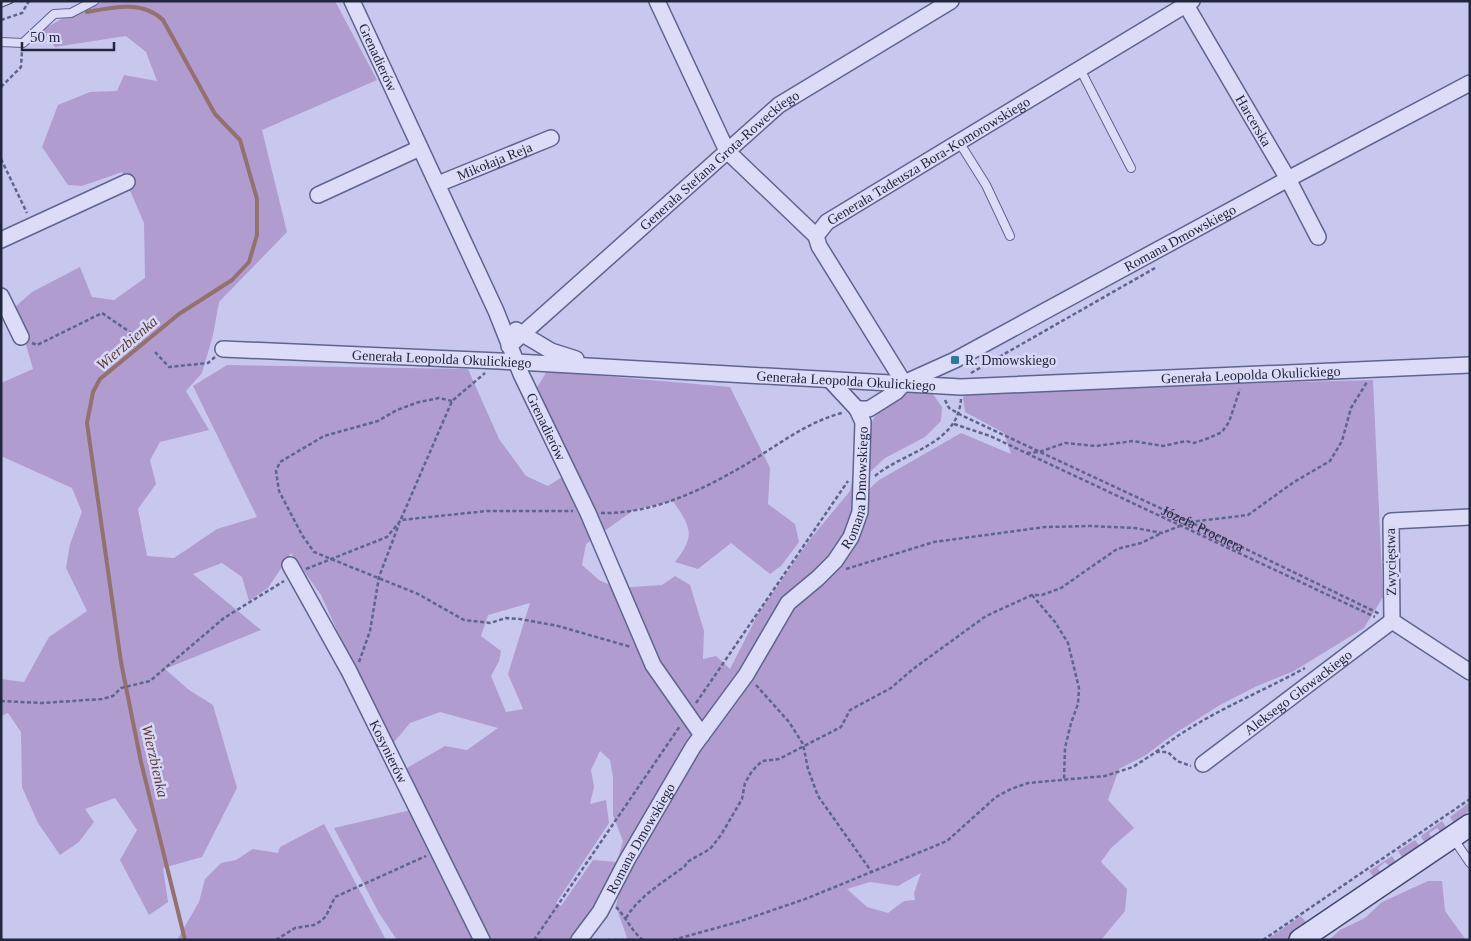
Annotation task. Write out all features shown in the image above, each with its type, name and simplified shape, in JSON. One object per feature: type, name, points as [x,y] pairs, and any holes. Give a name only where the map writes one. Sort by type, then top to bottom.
[{"type":"street","name":"Grenadierów","points":[[352,1],[496,311],[515,362],[588,513],[653,665],[702,735]]},
{"type":"street","points":[[657,1],[727,151],[816,236]]},
{"type":"street","name":"Generała Stefana Grota-Roweckiego","points":[[510,346],[780,105],[951,1]]},
{"type":"street","name":"Generała Tadeusza Bora-Komorowskiego","points":[[904,383],[819,246],[816,236],[827,222],[1189,3]]},
{"type":"street","name":"Harcerska","points":[[1189,3],[1288,179],[1318,237]]},
{"type":"street","name":"Romana Dmowskiego","points":[[579,940],[600,912],[627,860],[702,735],[746,675],[788,603],[824,573],[851,537],[860,512],[863,422],[857,409],[869,410],[896,392],[904,383],[955,360],[1288,179],[1470,83]]},
{"type":"street","name":"Mikołaja Reja","points":[[438,184],[551,138]]},
{"type":"street","points":[[318,195],[420,148]]},
{"type":"street","points":[[1,240],[127,182]]},
{"type":"street","points":[[1,296],[20,337]]},
{"type":"street","points":[[496,311],[522,335],[552,351],[594,366]]},
{"type":"street","name":"Generała Leopolda Okulickiego","points":[[224,349],[499,361],[961,387],[1470,365]]},
{"type":"street","points":[[830,380],[857,409]]},
{"type":"street","name":"Zwycięstwa","points":[[1389,623],[1391,521],[1470,518]]},
{"type":"street","name":"Kosynierów","points":[[293,569],[349,671],[482,940]]},
{"type":"street","points":[[1389,623],[1470,672]]},
{"type":"street","name":"Aleksego Głowackiego","points":[[1203,764],[1389,623]]},
{"type":"street","points":[[1300,940],[1470,825]]},
{"type":"lane","points":[[1,42],[23,43],[54,14],[71,13],[94,1]]},
{"type":"lane","points":[[1080,69],[1131,168]]},
{"type":"lane","points":[[959,142],[986,185],[1010,236]]},
{"type":"lane","points":[[1452,837],[1470,863]]},
{"type":"path","points":[[1,20],[22,13],[29,1]]},
{"type":"path","points":[[1,87],[21,67],[23,43]]},
{"type":"path","points":[[1,159],[34,225]]},
{"type":"path","points":[[534,940],[848,480],[853,477],[867,486],[874,477],[892,463],[941,438],[954,424],[958,413],[963,379],[980,366],[1158,266]]},
{"type":"path","points":[[20,337],[37,345],[102,314],[140,339]]},
{"type":"path","points":[[155,352],[169,367],[208,363],[224,349]]},
{"type":"path","points":[[349,671],[361,661],[370,632],[379,577],[401,520],[452,401],[499,361]]},
{"type":"path","points":[[644,940],[636,935],[626,918],[633,906],[685,866],[687,862],[710,849],[734,815],[752,771],[762,761],[779,758],[803,744],[841,727],[850,710],[891,688],[913,669],[986,616],[1032,595],[1042,595],[1061,588],[1117,549],[1141,543],[1162,533],[1183,527],[1190,522],[1248,515],[1294,482],[1330,461],[1342,441],[1351,408],[1376,368]]},
{"type":"path","points":[[1025,453],[1039,452],[1065,444],[1096,446],[1133,442],[1163,446],[1209,438],[1222,432],[1228,422],[1245,374]]},
{"type":"path","name":"Józefa Procnera","points":[[939,386],[949,408],[958,413],[1190,522],[1389,623]]},
{"type":"path","points":[[452,401],[439,398],[418,402],[397,410],[378,421],[324,436],[280,462],[276,471],[279,491],[302,535],[314,552],[418,594],[464,620],[490,623],[506,618],[520,619],[558,626],[647,651]]},
{"type":"path","points":[[1,701],[50,703],[102,699],[114,696],[121,688],[150,681],[224,618],[293,569],[331,559],[387,537],[401,520],[487,511],[619,513],[667,504],[737,470],[783,440],[818,422],[857,409]]},
{"type":"path","points":[[954,424],[990,436],[1389,623]]},
{"type":"path","points":[[843,570],[934,542],[1045,527],[1091,526],[1135,528],[1162,533]]},
{"type":"path","points":[[1032,595],[1055,622],[1068,643],[1079,688],[1078,704],[1065,748],[1064,780]]},
{"type":"path","points":[[672,940],[738,922],[808,898],[947,841],[996,797],[1011,789],[1028,783],[1105,776],[1133,767],[1205,718],[1310,666]]},
{"type":"path","points":[[746,675],[789,722],[803,744],[808,769],[818,796],[871,872]]},
{"type":"path","points":[[1156,752],[1168,752],[1178,761],[1190,767],[1203,764]]},
{"type":"path","points":[[1262,940],[1470,799]]},
{"type":"path","points":[[276,940],[295,928],[314,925],[320,922],[326,916],[335,897],[438,851]]},
{"type":"path","points":[[607,940],[633,940]]},
{"type":"shaded area","points":[[93,1],[335,1],[377,80],[262,130],[287,232],[219,302],[213,335],[202,373],[186,391],[209,430],[160,442],[150,460],[156,484],[138,509],[147,556],[174,558],[217,529],[257,517],[193,386],[227,365],[468,369],[499,439],[526,476],[548,486],[565,475],[535,391],[547,371],[730,387],[770,468],[768,504],[795,524],[799,542],[781,566],[770,574],[731,543],[698,569],[675,562],[686,545],[689,532],[684,518],[673,501],[634,510],[586,544],[582,565],[599,580],[617,588],[662,585],[675,576],[690,585],[704,631],[703,659],[716,656],[730,669],[758,614],[811,538],[850,491],[858,448],[875,416],[911,390],[932,393],[942,407],[941,421],[925,437],[885,458],[856,485],[858,499],[879,480],[961,433],[1011,454],[1004,433],[965,412],[963,397],[966,393],[1004,390],[1373,380],[1383,597],[1364,628],[1294,671],[1255,687],[1220,705],[1171,736],[1146,755],[1119,769],[1108,800],[1134,828],[1111,848],[1101,862],[1127,889],[1125,911],[1101,940],[622,940],[627,938],[616,906],[622,875],[599,900],[570,940],[397,940],[379,913],[334,828],[424,807],[407,768],[445,746],[467,750],[498,728],[440,712],[410,723],[390,747],[321,595],[291,553],[268,588],[249,601],[242,577],[222,563],[193,574],[261,630],[165,669],[189,690],[213,705],[237,788],[202,857],[163,868],[168,902],[149,915],[120,860],[137,830],[115,798],[85,809],[94,822],[79,842],[60,855],[38,823],[22,787],[21,732],[8,713],[1,716],[1,679],[24,682],[49,637],[87,611],[66,568],[70,544],[82,512],[72,488],[1,456],[1,383],[33,369],[15,307],[32,292],[80,267],[92,297],[114,300],[145,278],[144,223],[122,172],[82,186],[68,185],[42,147],[58,105],[90,92],[117,91],[124,75],[157,81],[146,52],[126,36],[55,47],[42,30]],"holes":[[[530,603],[508,674],[523,709],[506,712],[491,676],[499,661],[501,651],[481,636],[488,615]],[[600,751],[610,760],[613,777],[613,815],[623,841],[617,862],[593,860],[561,906],[556,903],[609,823],[606,800],[590,804],[594,787],[591,770]],[[921,873],[914,893],[915,900],[904,901],[888,913],[867,907],[847,889],[870,882],[898,886]]]},
{"type":"shaded area","points":[[1470,802],[1470,810],[1458,819],[1459,822],[1455,825],[1450,817]]},
{"type":"shaded area","points":[[1442,821],[1448,830],[1441,833],[1437,828],[1429,833],[1432,839],[1426,845],[1421,836]]},
{"type":"shaded area","points":[[324,824],[386,940],[177,940],[199,902],[205,879],[221,863],[236,860],[253,849],[278,853],[280,847]]},
{"type":"shaded area","points":[[1415,840],[1421,848],[1404,860],[1398,851]]},
{"type":"shaded area","points":[[1392,856],[1397,864],[1390,867],[1385,862],[1378,868],[1381,873],[1375,879],[1369,871]]},
{"type":"shaded area","points":[[1428,881],[1442,881],[1445,911],[1466,940],[1329,940],[1340,930],[1365,918],[1382,902]]},
{"type":"shaded area","points":[[1301,916],[1308,925],[1290,940],[1270,940],[1269,938]]},
{"type":"waterway","name":"Wierzbienka","points":[[87,12],[107,8],[137,7],[155,14],[163,20],[215,114],[240,140],[257,199],[257,235],[249,262],[232,280],[179,314],[100,379],[93,392],[87,423],[121,662],[141,762],[185,940]]},
{"type":"railway","points":[[1,5],[11,1]]},
{"type":"place","name":"R. Dmowskiego","points":[[955,360]]}]
